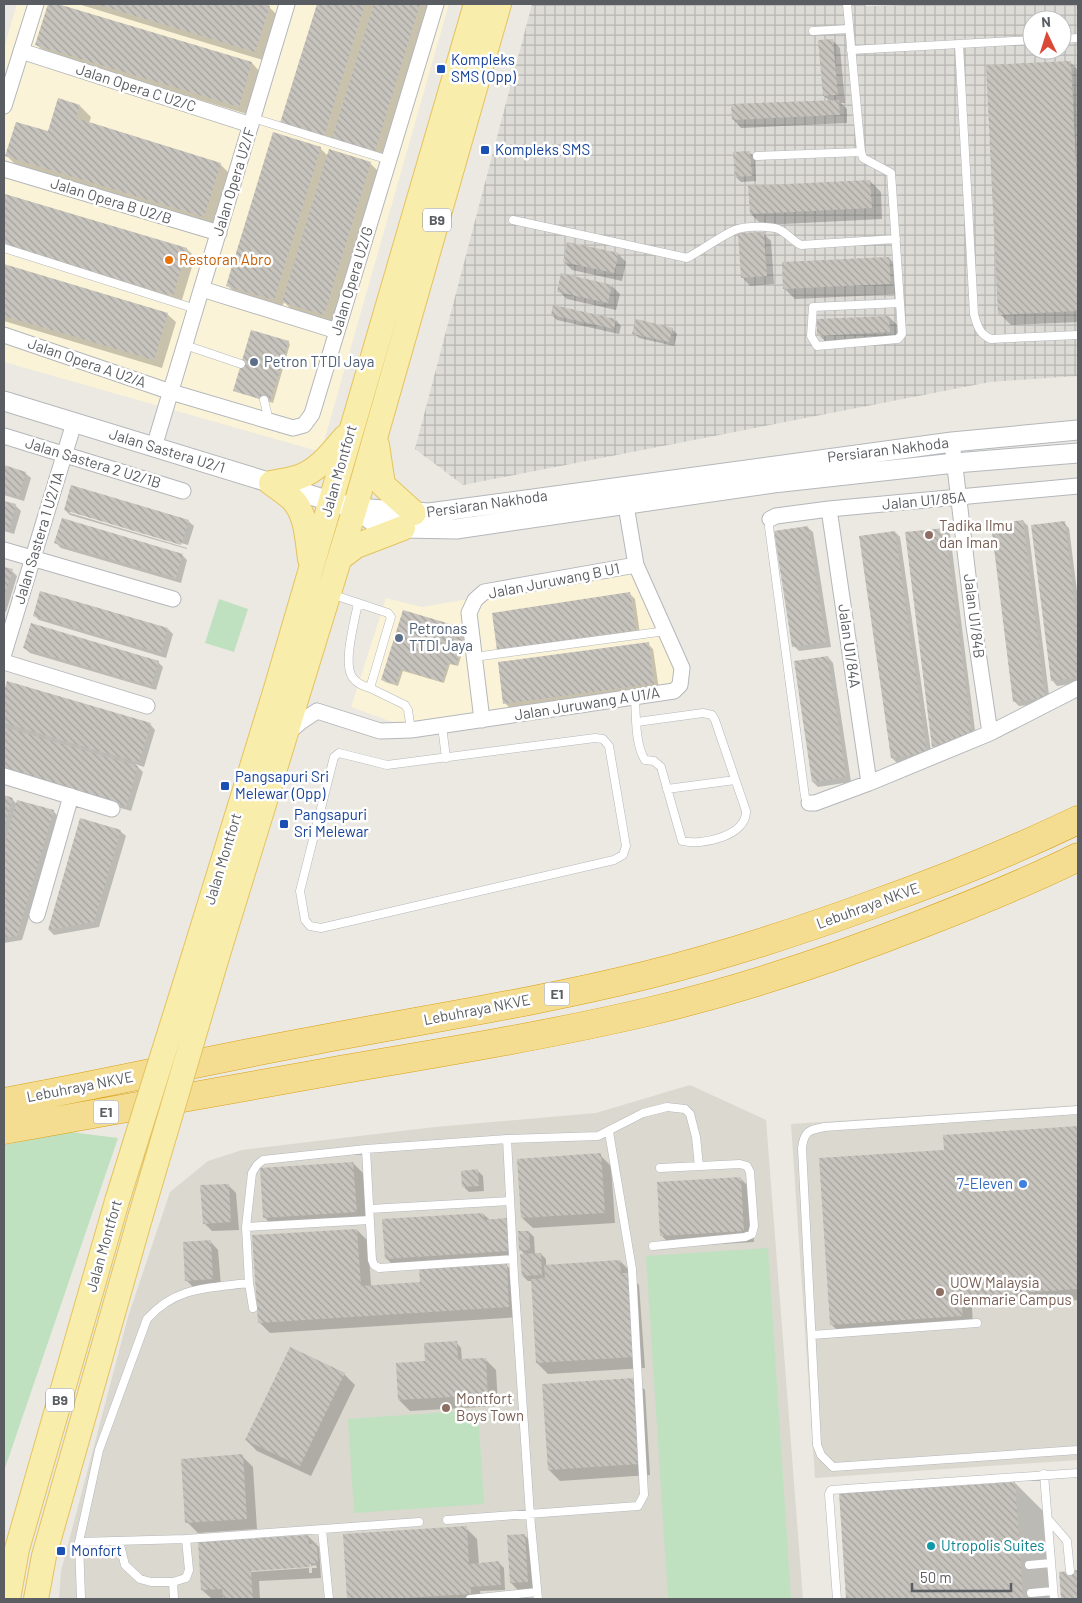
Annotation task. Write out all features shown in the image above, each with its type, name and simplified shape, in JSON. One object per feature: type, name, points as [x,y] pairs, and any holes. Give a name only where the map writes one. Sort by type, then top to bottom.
[{"type":"highway","name":"Lebuhraya NKVE","points":[[8,1099],[507,1005],[691,964],[776,939],[922,887],[1004,854],[1078,820]]},
{"type":"highway","name":"Lebuhraya NKVE","points":[[4,1130],[452,1051],[648,1012],[736,989],[808,966],[961,909],[1040,876],[1078,857]]},
{"type":"main road","name":"Jalan Montfort","points":[[36,1599],[44,1556],[140,1218],[206,954],[275,692],[476,4]]},
{"type":"main road","name":"Jalan Montfort","points":[[8,1599],[17,1549],[117,1201],[286,735],[376,436],[499,4]]},
{"type":"main road","points":[[272,483],[299,477],[312,471],[325,460],[351,430]]},
{"type":"main road","points":[[340,558],[356,546],[408,520],[383,485],[376,436]]},
{"type":"main road","points":[[272,483],[292,499],[304,519],[311,566]]},
{"type":"street","points":[[4,106],[36,4]]},
{"type":"street","name":"Jalan Opera U2/F","points":[[154,447],[287,4]]},
{"type":"street","name":"Jalan Opera U2/G","points":[[171,392],[293,428],[304,425],[312,414],[436,4]]},
{"type":"street","name":"Jalan Opera C U2/C","points":[[21,51],[252,122]]},
{"type":"street","name":"Jalan Opera B U2/B","points":[[4,169],[218,233]]},
{"type":"street","points":[[202,289],[337,331]]},
{"type":"street","name":"Jalan Opera A U2/A","points":[[4,335],[171,392]]},
{"type":"street","name":"Jalan Sastera U2/1","points":[[4,401],[330,501]]},
{"type":"street","name":"Jalan Sastera 1 U2/1A","points":[[4,653],[74,423]]},
{"type":"street","name":"Persiaran Nakhoda","points":[[408,520],[429,513],[623,485],[952,442],[1078,430]]},
{"type":"street","name":"Jalan Sastera 2 U2/1B","points":[[4,436],[183,490]]},
{"type":"street","name":"Jalan U1/84B","points":[[952,442],[974,626],[990,733]]},
{"type":"street","name":"Persiaran Nakhoda","points":[[330,501],[355,508],[378,508],[408,520],[456,529],[773,483],[955,463],[1078,453]]},
{"type":"street","name":"Jalan Juruwang A U1/A","points":[[317,711],[380,731],[411,730],[674,691],[680,685],[682,668],[636,566],[623,485]]},
{"type":"street","name":"Jalan U1/85A","points":[[770,519],[776,516],[829,509],[1078,486]]},
{"type":"street","name":"Jalan U1/84A","points":[[829,509],[869,783]]},
{"type":"street","points":[[4,550],[173,599]]},
{"type":"street","name":"Jalan Juruwang B U1","points":[[482,720],[468,613],[475,600],[484,592],[636,566]]},
{"type":"street","points":[[4,662],[147,706]]},
{"type":"street","points":[[286,735],[317,711],[308,694],[304,678]]},
{"type":"street","points":[[809,802],[815,803],[869,783],[990,733],[1078,688]]},
{"type":"street","points":[[4,776],[112,808]]},
{"type":"street","points":[[38,915],[72,796]]},
{"type":"lane","points":[[847,4],[861,152],[863,158],[891,173],[896,239],[900,302],[902,334],[898,339],[817,346],[811,336],[813,307],[900,302]]},
{"type":"lane","points":[[813,31],[850,28]]},
{"type":"lane","points":[[852,50],[1022,41]]},
{"type":"lane","points":[[959,45],[974,314],[977,328],[984,336],[991,339],[1078,335]]},
{"type":"lane","points":[[252,122],[389,160]]},
{"type":"lane","points":[[757,156],[861,152]]},
{"type":"lane","points":[[513,220],[687,258],[736,229],[752,227],[775,228],[786,233],[793,241],[801,245],[896,239]]},
{"type":"lane","points":[[4,248],[196,309]]},
{"type":"lane","points":[[185,345],[241,364]]},
{"type":"lane","points":[[264,400],[269,421]]},
{"type":"lane","points":[[770,519],[768,527],[805,797],[809,802]]},
{"type":"lane","points":[[329,593],[388,613],[391,617],[370,688]]},
{"type":"lane","points":[[358,603],[348,659],[352,678],[359,684],[405,706],[408,710],[411,730]]},
{"type":"lane","points":[[474,657],[666,631]]},
{"type":"lane","points":[[635,697],[637,722],[640,753],[645,760],[654,761],[661,767],[682,841],[688,843],[721,838],[736,830],[745,821],[746,811],[712,715],[703,712],[637,722]]},
{"type":"lane","points":[[442,726],[446,758]]},
{"type":"lane","points":[[595,738],[603,739],[609,746],[626,846],[623,854],[614,860],[340,924],[321,928],[310,926],[305,920],[300,891],[334,757],[340,753],[387,765],[446,758],[595,738]]},
{"type":"lane","points":[[667,789],[735,780]]},
{"type":"lane","points":[[253,1308],[249,1283],[246,1227],[252,1172],[263,1160],[366,1149],[598,1136],[644,1113],[667,1107],[685,1109],[690,1114],[696,1137],[699,1166]]},
{"type":"lane","points":[[1078,1110],[811,1130],[803,1139],[802,1148],[818,1445],[821,1454],[833,1467],[1078,1450]]},
{"type":"lane","points":[[447,1520],[638,1506],[644,1495],[632,1269],[609,1132]]},
{"type":"lane","points":[[470,1599],[537,1596],[513,1259],[507,1140]]},
{"type":"lane","points":[[366,1149],[372,1260],[374,1265],[379,1268],[513,1259]]},
{"type":"lane","points":[[652,1246],[745,1237],[752,1234],[754,1226],[750,1172],[747,1166],[740,1164],[660,1168]]},
{"type":"lane","points":[[370,1210],[510,1201]]},
{"type":"lane","points":[[246,1227],[370,1220]]},
{"type":"lane","points":[[81,1599],[79,1542],[99,1450],[148,1319],[158,1307],[173,1297],[192,1290],[249,1283]]},
{"type":"lane","points":[[812,1335],[976,1323]]},
{"type":"lane","points":[[837,1599],[829,1494],[831,1490],[1078,1473]]},
{"type":"lane","points":[[1031,1593],[1054,1595],[1044,1474]]},
{"type":"lane","points":[[1048,1519],[1067,1541],[1070,1571]]},
{"type":"lane","points":[[79,1542],[186,1539],[419,1522]]},
{"type":"lane","points":[[322,1530],[329,1599]]},
{"type":"lane","points":[[119,1541],[125,1565],[140,1579],[152,1582],[173,1582],[186,1578],[189,1570],[186,1539]]},
{"type":"lane","points":[[1029,1565],[1051,1563]]},
{"type":"lane","points":[[173,1582],[174,1599]]},
{"type":"shaded area","points":[[17,4],[449,4],[321,452],[4,362],[4,48]]},
{"type":"shaded area","points":[[532,4],[865,4],[866,6],[1078,4],[1078,376],[990,382],[463,485],[415,449]]},
{"type":"shaded area","points":[[632,571],[676,666],[676,680],[671,685],[472,714],[395,723],[351,707],[386,598],[422,607]]},
{"type":"shaded area","name":"Montfort Boys Town","points":[[690,1085],[766,1120],[803,1599],[59,1599],[61,1571],[128,1317],[170,1192],[208,1161],[242,1150],[435,1127],[596,1113]]},
{"type":"shaded area","name":"UOW Malaysia Glenmarie Campus","points":[[1078,1105],[1078,1460],[815,1478],[791,1124]]},
{"type":"green space","points":[[219,599],[248,609],[234,652],[205,643]]},
{"type":"green space","points":[[70,1132],[118,1138],[4,1471],[4,1145]]},
{"type":"green space","points":[[768,1248],[791,1599],[668,1599],[646,1256]]},
{"type":"green space","points":[[478,1410],[484,1504],[354,1513],[348,1419]]},
{"type":"building","points":[[48,4],[58,4],[252,62],[239,107],[35,45]]},
{"type":"building","points":[[96,4],[263,4],[270,6],[255,52]]},
{"type":"building","points":[[317,4],[365,4],[324,136],[280,123]]},
{"type":"building","points":[[374,4],[420,4],[375,151],[332,138]]},
{"type":"building","points":[[833,39],[838,95],[823,96],[818,40]]},
{"type":"building","points":[[1071,61],[1078,204],[1078,311],[998,315],[986,65]]},
{"type":"building","points":[[58,98],[80,105],[76,118],[221,163],[204,217],[5,156],[16,122],[48,131]]},
{"type":"building","points":[[839,100],[840,115],[732,120],[731,104]]},
{"type":"building","points":[[273,132],[321,147],[274,300],[226,286]]},
{"type":"building","points":[[329,149],[371,162],[324,315],[282,302]]},
{"type":"building","points":[[750,151],[752,176],[735,177],[733,152]]},
{"type":"building","points":[[870,180],[872,208],[750,214],[748,186]]},
{"type":"building","points":[[5,194],[187,248],[173,296],[4,245]]},
{"type":"building","points":[[764,232],[767,276],[741,278],[738,233]]},
{"type":"building","points":[[567,242],[619,253],[614,273],[563,262]]},
{"type":"building","points":[[889,257],[891,284],[783,289],[782,262]]},
{"type":"building","points":[[4,264],[168,313],[154,360],[4,316]]},
{"type":"building","points":[[561,273],[612,285],[608,303],[557,292]]},
{"type":"building","points":[[553,305],[616,319],[614,329],[551,315]]},
{"type":"building","points":[[889,316],[890,332],[817,336],[817,319]]},
{"type":"building","points":[[636,319],[673,328],[669,342],[632,334]]},
{"type":"building","points":[[251,330],[289,341],[270,402],[233,391]]},
{"type":"building","points":[[4,465],[26,472],[19,497],[4,492]]},
{"type":"building","points":[[71,485],[189,520],[181,545],[64,510]]},
{"type":"building","points":[[4,501],[16,504],[9,530],[4,528]]},
{"type":"building","points":[[62,518],[183,554],[176,578],[54,543]]},
{"type":"building","points":[[1023,520],[1045,698],[1013,702],[991,524]]},
{"type":"building","points":[[1065,521],[1078,631],[1078,678],[1051,681],[1031,525]]},
{"type":"building","points":[[808,526],[826,642],[792,647],[774,531]]},
{"type":"building","points":[[945,528],[972,733],[932,747],[905,532]]},
{"type":"building","points":[[895,531],[927,753],[891,758],[859,536]]},
{"type":"building","points":[[4,567],[13,569],[4,598]]},
{"type":"building","points":[[40,591],[168,628],[161,653],[33,616]]},
{"type":"building","points":[[630,592],[636,630],[497,650],[492,613]]},
{"type":"building","points":[[403,610],[467,629],[456,665],[448,663],[442,682],[401,669],[396,684],[381,680]]},
{"type":"building","points":[[31,623],[159,661],[151,686],[23,648]]},
{"type":"building","points":[[649,642],[654,684],[503,704],[498,662]]},
{"type":"building","points":[[828,656],[846,777],[812,782],[794,661]]},
{"type":"building","points":[[7,681],[151,723],[139,763],[4,723],[4,692]]},
{"type":"building","points":[[4,727],[138,766],[126,807],[4,771]]},
{"type":"building","points":[[4,795],[13,798],[4,828]]},
{"type":"building","points":[[17,800],[54,810],[17,936],[4,938],[4,846]]},
{"type":"building","points":[[80,818],[121,830],[94,922],[48,930]]},
{"type":"building","points":[[1078,1126],[1078,1289],[961,1297],[963,1316],[830,1325],[819,1158],[944,1150],[943,1135]]},
{"type":"building","points":[[601,1153],[605,1213],[521,1218],[517,1159]]},
{"type":"building","points":[[353,1162],[357,1212],[263,1218],[260,1168]]},
{"type":"building","points":[[478,1169],[479,1186],[462,1187],[461,1171]]},
{"type":"building","points":[[741,1177],[744,1231],[660,1236],[657,1182]]},
{"type":"building","points":[[229,1184],[231,1222],[203,1224],[200,1185]]},
{"type":"building","points":[[483,1213],[484,1220],[507,1218],[509,1251],[385,1259],[382,1219]]},
{"type":"building","points":[[357,1229],[361,1286],[420,1282],[419,1269],[507,1264],[509,1307],[258,1323],[252,1235]]},
{"type":"building","points":[[518,1231],[529,1231],[530,1250],[519,1251]]},
{"type":"building","points":[[211,1240],[213,1279],[185,1281],[183,1242]]},
{"type":"building","points":[[541,1253],[542,1275],[522,1276],[520,1254]]},
{"type":"building","points":[[620,1260],[621,1273],[629,1273],[634,1357],[536,1363],[531,1279],[545,1278],[544,1265]]},
{"type":"building","points":[[457,1341],[458,1359],[486,1358],[488,1395],[398,1400],[396,1363],[425,1361],[424,1343]]},
{"type":"building","points":[[290,1347],[345,1373],[300,1466],[245,1440]]},
{"type":"building","points":[[634,1378],[640,1464],[548,1470],[542,1384]]},
{"type":"building","points":[[243,1454],[247,1519],[185,1523],[181,1459]]},
{"type":"building","name":"Utropolis Suites","points":[[1015,1482],[1023,1599],[846,1599],[839,1493]]},
{"type":"building","points":[[467,1526],[469,1564],[499,1561],[501,1585],[471,1587],[471,1594],[388,1599],[347,1599],[343,1534]]},
{"type":"building","points":[[525,1534],[528,1582],[510,1583],[507,1535]]},
{"type":"building","points":[[308,1535],[309,1544],[317,1543],[318,1563],[310,1564],[310,1567],[251,1571],[253,1599],[223,1599],[222,1589],[201,1590],[198,1542]]},
{"type":"building","points":[[1078,1570],[1078,1599],[1061,1599],[1059,1572]]},
{"type":"place","name":"Kompleks SMS (Opp)","points":[[441,69]]},
{"type":"place","name":"Kompleks SMS","points":[[485,150]]},
{"type":"place","name":"Restoran Abro","points":[[169,260]]},
{"type":"place","name":"Petron TTDI Jaya","points":[[254,362]]},
{"type":"place","name":"Tadika Ilmu dan Iman","points":[[929,535]]},
{"type":"place","name":"Petronas TTDI Jaya","points":[[399,638]]},
{"type":"place","name":"Pangsapuri Sri Melewar (Opp)","points":[[225,786]]},
{"type":"place","name":"Pangsapuri Sri Melewar","points":[[284,824]]},
{"type":"place","name":"7-Eleven","points":[[1023,1184]]},
{"type":"place","name":"UOW Malaysia Glenmarie Campus","points":[[940,1292]]},
{"type":"place","name":"Montfort Boys Town","points":[[446,1408]]},
{"type":"place","name":"Utropolis Suites","points":[[931,1546]]},
{"type":"place","name":"Monfort","points":[[61,1551]]}]
